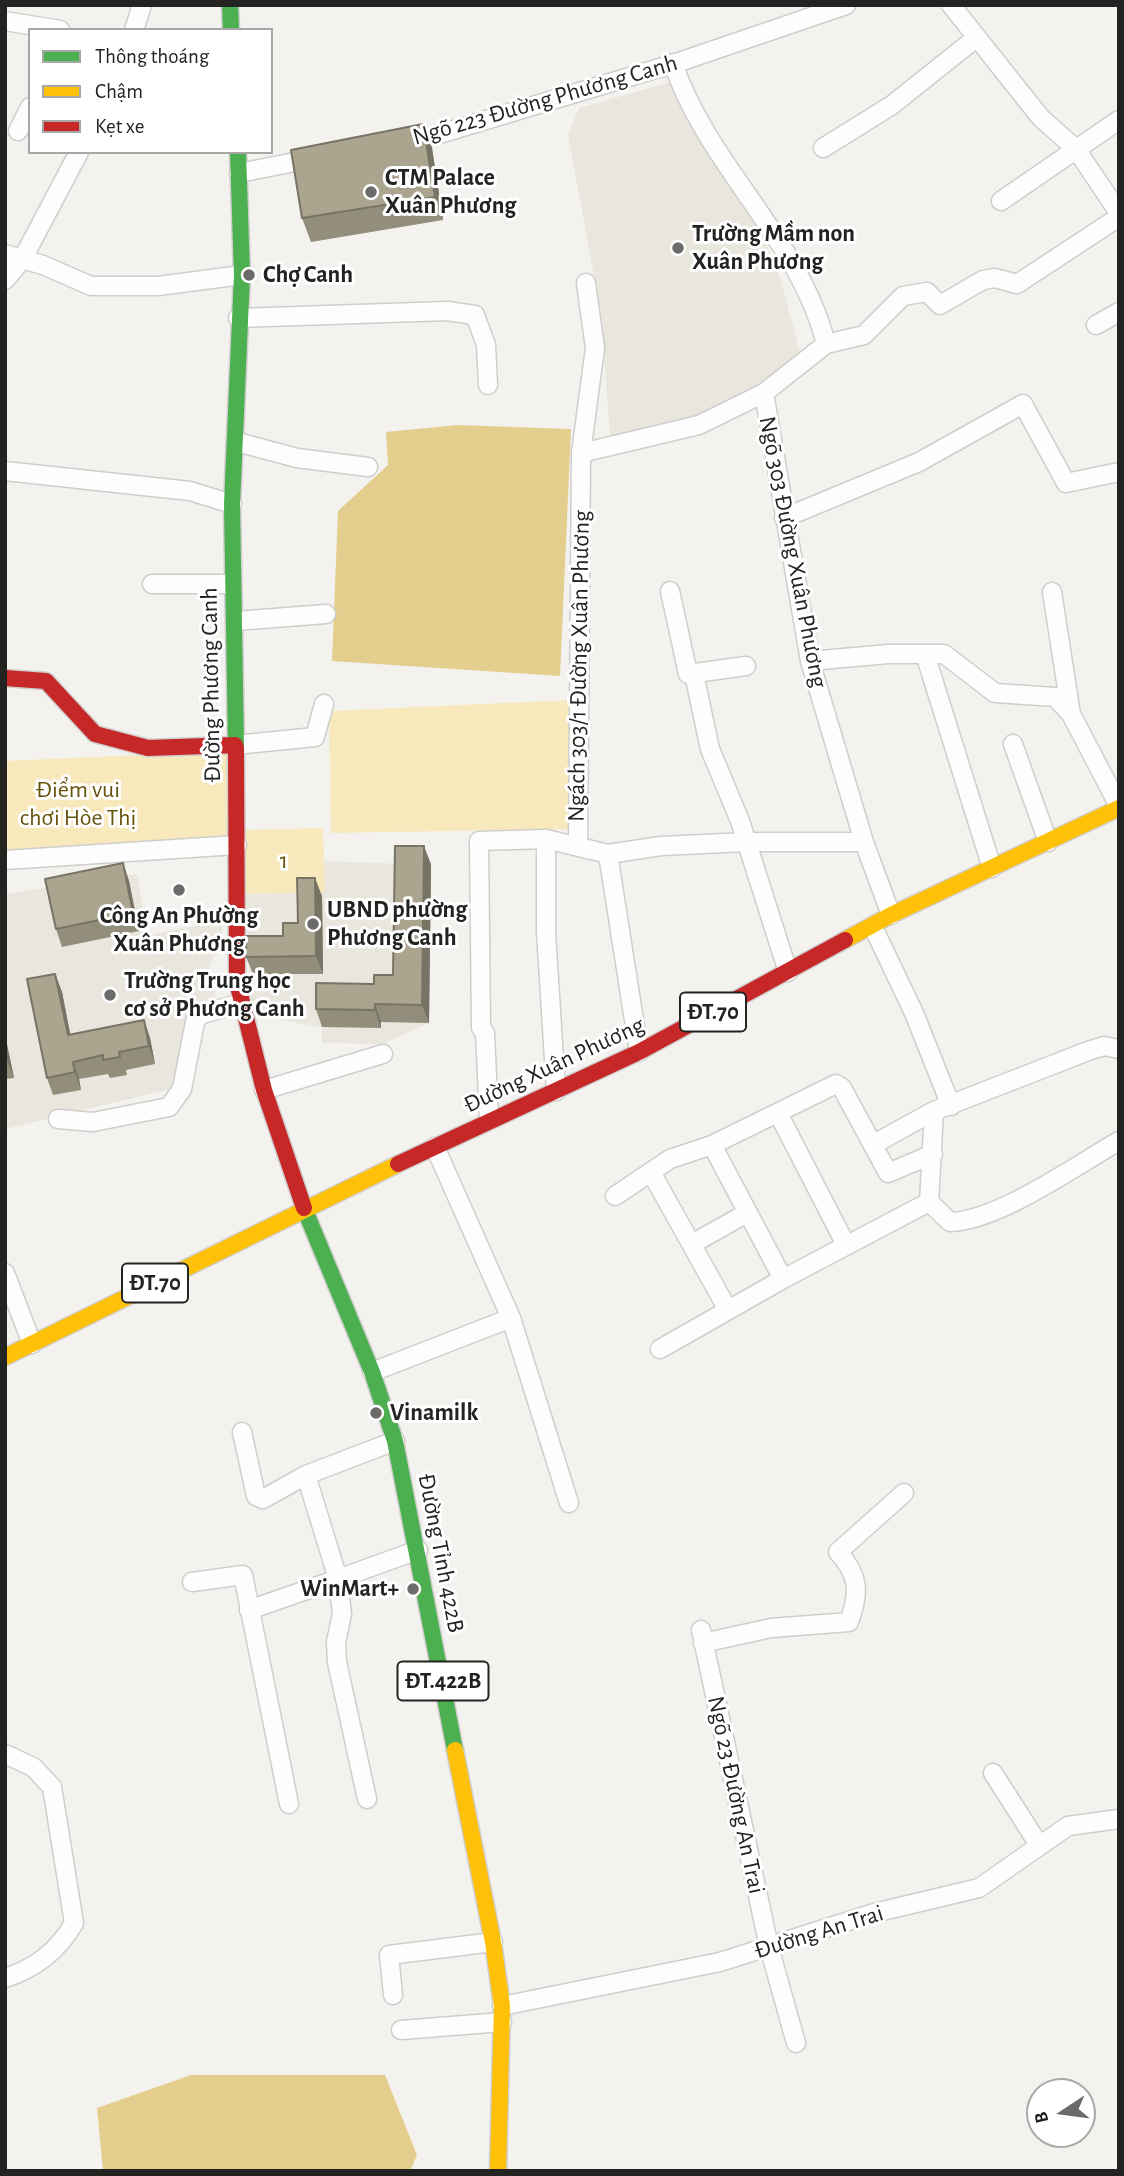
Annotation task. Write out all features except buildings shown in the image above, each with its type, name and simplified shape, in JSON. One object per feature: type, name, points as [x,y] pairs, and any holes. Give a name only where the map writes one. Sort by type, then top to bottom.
[{"type":"main road","points":[[230,5],[231,28]]},
{"type":"main road","name":"Đường Phương Canh","points":[[238,154],[242,275],[238,318],[237,442],[232,504],[232,584],[236,621],[234,746],[237,982],[240,1003],[264,1090],[304,1208]]},
{"type":"main road","points":[[5,678],[46,681],[95,734],[148,748],[234,746]]},
{"type":"main road","name":"Đường Xuân Phương","points":[[5,1357],[489,1119],[639,1052],[891,915],[1119,807]]},
{"type":"main road","name":"Đường Tỉnh 422B","points":[[304,1208],[372,1372],[395,1441],[418,1550],[493,1942],[502,2014],[498,2171]]},
{"type":"street","points":[[135,28],[142,5]]},
{"type":"street","name":"Ngõ 223 Đường Phương Canh","points":[[381,146],[433,136],[673,63],[846,5]]},
{"type":"street","points":[[951,5],[1041,118],[1076,149],[1119,215]]},
{"type":"street","points":[[5,21],[50,28]]},
{"type":"street","points":[[823,148],[892,105],[976,38]]},
{"type":"street","points":[[673,63],[695,116],[809,292],[826,344]]},
{"type":"street","points":[[18,131],[28,111]]},
{"type":"street","points":[[1001,201],[1119,120]]},
{"type":"street","points":[[5,280],[13,257],[78,154]]},
{"type":"street","points":[[239,173],[330,155]]},
{"type":"street","name":"Ngõ 303 Đường Xuân Phương","points":[[891,915],[864,842],[810,661],[764,393],[826,344],[864,335],[904,295],[927,292],[940,305],[983,279],[995,278],[1017,284],[1119,215]]},
{"type":"street","points":[[13,257],[43,265],[91,286],[158,286],[242,275]]},
{"type":"street","name":"Ngách 303/1 Đường Xuân Phương","points":[[586,284],[595,348],[581,453],[578,847],[608,854],[661,846],[746,842],[864,842]]},
{"type":"street","points":[[238,318],[447,311],[475,315],[486,345],[488,385]]},
{"type":"street","points":[[1096,325],[1119,312]]},
{"type":"street","points":[[581,453],[699,425],[764,393]]},
{"type":"street","points":[[784,518],[919,462],[1023,404],[1066,483],[1119,472]]},
{"type":"street","points":[[237,442],[297,458],[368,467]]},
{"type":"street","points":[[5,471],[190,491],[232,504]]},
{"type":"street","points":[[152,584],[232,584]]},
{"type":"street","points":[[670,591],[688,674],[746,666]]},
{"type":"street","points":[[1052,592],[1070,714]]},
{"type":"street","points":[[236,621],[326,614]]},
{"type":"street","points":[[810,661],[888,654],[944,654],[995,693],[1055,697],[1070,714],[1119,807]]},
{"type":"street","points":[[925,654],[992,868]]},
{"type":"street","points":[[694,674],[710,749],[746,842],[788,972]]},
{"type":"street","points":[[234,746],[315,737],[324,704]]},
{"type":"street","points":[[1013,744],[1048,842]]},
{"type":"street","points":[[489,1119],[485,1033],[481,1028],[479,841],[546,839],[578,847]]},
{"type":"street","points":[[546,839],[546,932],[556,1091]]},
{"type":"street","points":[[5,860],[237,845]]},
{"type":"street","points":[[608,854],[639,1052]]},
{"type":"street","points":[[873,927],[914,1013],[951,1106]]},
{"type":"street","points":[[58,1119],[93,1122],[169,1107],[183,1089],[195,1022],[199,1014],[240,1003]]},
{"type":"street","points":[[874,1144],[934,1111],[1104,1046],[1119,1049]]},
{"type":"street","points":[[264,1090],[383,1054]]},
{"type":"street","points":[[615,1196],[670,1160],[712,1144],[836,1084],[842,1088],[888,1173],[933,1154]]},
{"type":"street","points":[[929,1202],[934,1111]]},
{"type":"street","points":[[778,1113],[846,1245]]},
{"type":"street","points":[[929,1202],[950,1222],[970,1221],[992,1212],[1119,1141]]},
{"type":"street","points":[[712,1144],[783,1279]]},
{"type":"street","points":[[435,1147],[511,1318],[569,1503]]},
{"type":"street","points":[[651,1172],[728,1310]]},
{"type":"street","points":[[660,1349],[783,1279],[929,1202]]},
{"type":"street","points":[[692,1244],[747,1213]]},
{"type":"street","points":[[5,1273],[32,1345]]},
{"type":"street","points":[[372,1372],[511,1318]]},
{"type":"street","points":[[242,1432],[256,1496],[263,1499],[306,1475],[395,1441]]},
{"type":"street","points":[[306,1475],[338,1579],[342,1614],[336,1642],[337,1662],[368,1799]]},
{"type":"street","name":"Ngõ 23 Đường An Trai","points":[[796,2043],[769,1947],[702,1636],[849,1622],[856,1590],[853,1568],[838,1552],[904,1493]]},
{"type":"street","points":[[249,1610],[418,1550]]},
{"type":"street","points":[[192,1583],[243,1575],[289,1804]]},
{"type":"street","points":[[5,1754],[33,1768],[51,1787],[74,1923],[64,1941],[46,1958],[24,1972],[5,1978]]},
{"type":"street","points":[[993,1773],[1040,1845]]},
{"type":"street","name":"Đường An Trai","points":[[401,2030],[502,2014],[720,1962],[874,1913],[978,1888],[1068,1826],[1118,1821]]},
{"type":"street","points":[[393,1995],[389,1955],[493,1942]]},
{"type":"shaded area","name":"Trường Mầm non Xuân Phương","points":[[671,82],[754,216],[781,280],[801,357],[761,388],[699,417],[610,436],[601,314],[568,135],[579,108]]},
{"type":"shaded area","points":[[457,425],[571,429],[560,676],[332,661],[338,511],[388,465],[386,432]]},
{"type":"shaded area","points":[[324,861],[401,864],[429,1023],[383,1044],[322,1043],[322,1027],[252,1015],[245,894],[325,892]]},
{"type":"shaded area","name":"Trường Trung học cơ sở Phương Canh","points":[[137,874],[147,935],[222,921],[222,947],[209,964],[218,1009],[189,1017],[175,1088],[5,1129],[5,894]]},
{"type":"shaded area","points":[[191,2075],[385,2075],[417,2155],[410,2171],[103,2171],[97,2108]]},
{"type":"green space","points":[[571,700],[570,829],[331,833],[329,711]]},
{"type":"green space","name":"Điểm vui chơi Hòe Thị","points":[[229,751],[234,842],[5,853],[5,761]]},
{"type":"green space","name":"1","points":[[323,828],[325,892],[245,894],[242,830]]},
{"type":"traffic: fast","points":[[230,5],[231,28]]},
{"type":"traffic: fast","points":[[236,748],[232,504],[242,275],[238,154]]},
{"type":"traffic: fast","points":[[304,1208],[372,1372],[395,1441],[455,1750]]},
{"type":"traffic: slow","points":[[845,940],[891,915],[1119,808]]},
{"type":"traffic: slow","points":[[5,1357],[398,1164]]},
{"type":"traffic: slow","points":[[455,1750],[493,1942],[502,2006],[498,2171]]},
{"type":"traffic: jam","points":[[5,678],[46,681],[95,734],[148,748],[235,745]]},
{"type":"traffic: jam","points":[[236,748],[237,982],[264,1090],[304,1208]]},
{"type":"traffic: jam","points":[[398,1164],[639,1052],[845,940]]},
{"type":"place","name":"CTM Palace Xuân Phương","points":[[371,192]]},
{"type":"place","name":"Trường Mầm non Xuân Phương","points":[[678,248]]},
{"type":"place","name":"Chợ Canh","points":[[249,275]]},
{"type":"place","name":"Công An Phường Xuân Phương","points":[[179,890]]},
{"type":"place","name":"UBND phường Phương Canh","points":[[313,924]]},
{"type":"place","name":"Trường Trung học cơ sở Phương Canh","points":[[110,995]]},
{"type":"place","name":"Vinamilk","points":[[376,1413]]},
{"type":"place","name":"WinMart+","points":[[413,1589]]}]
